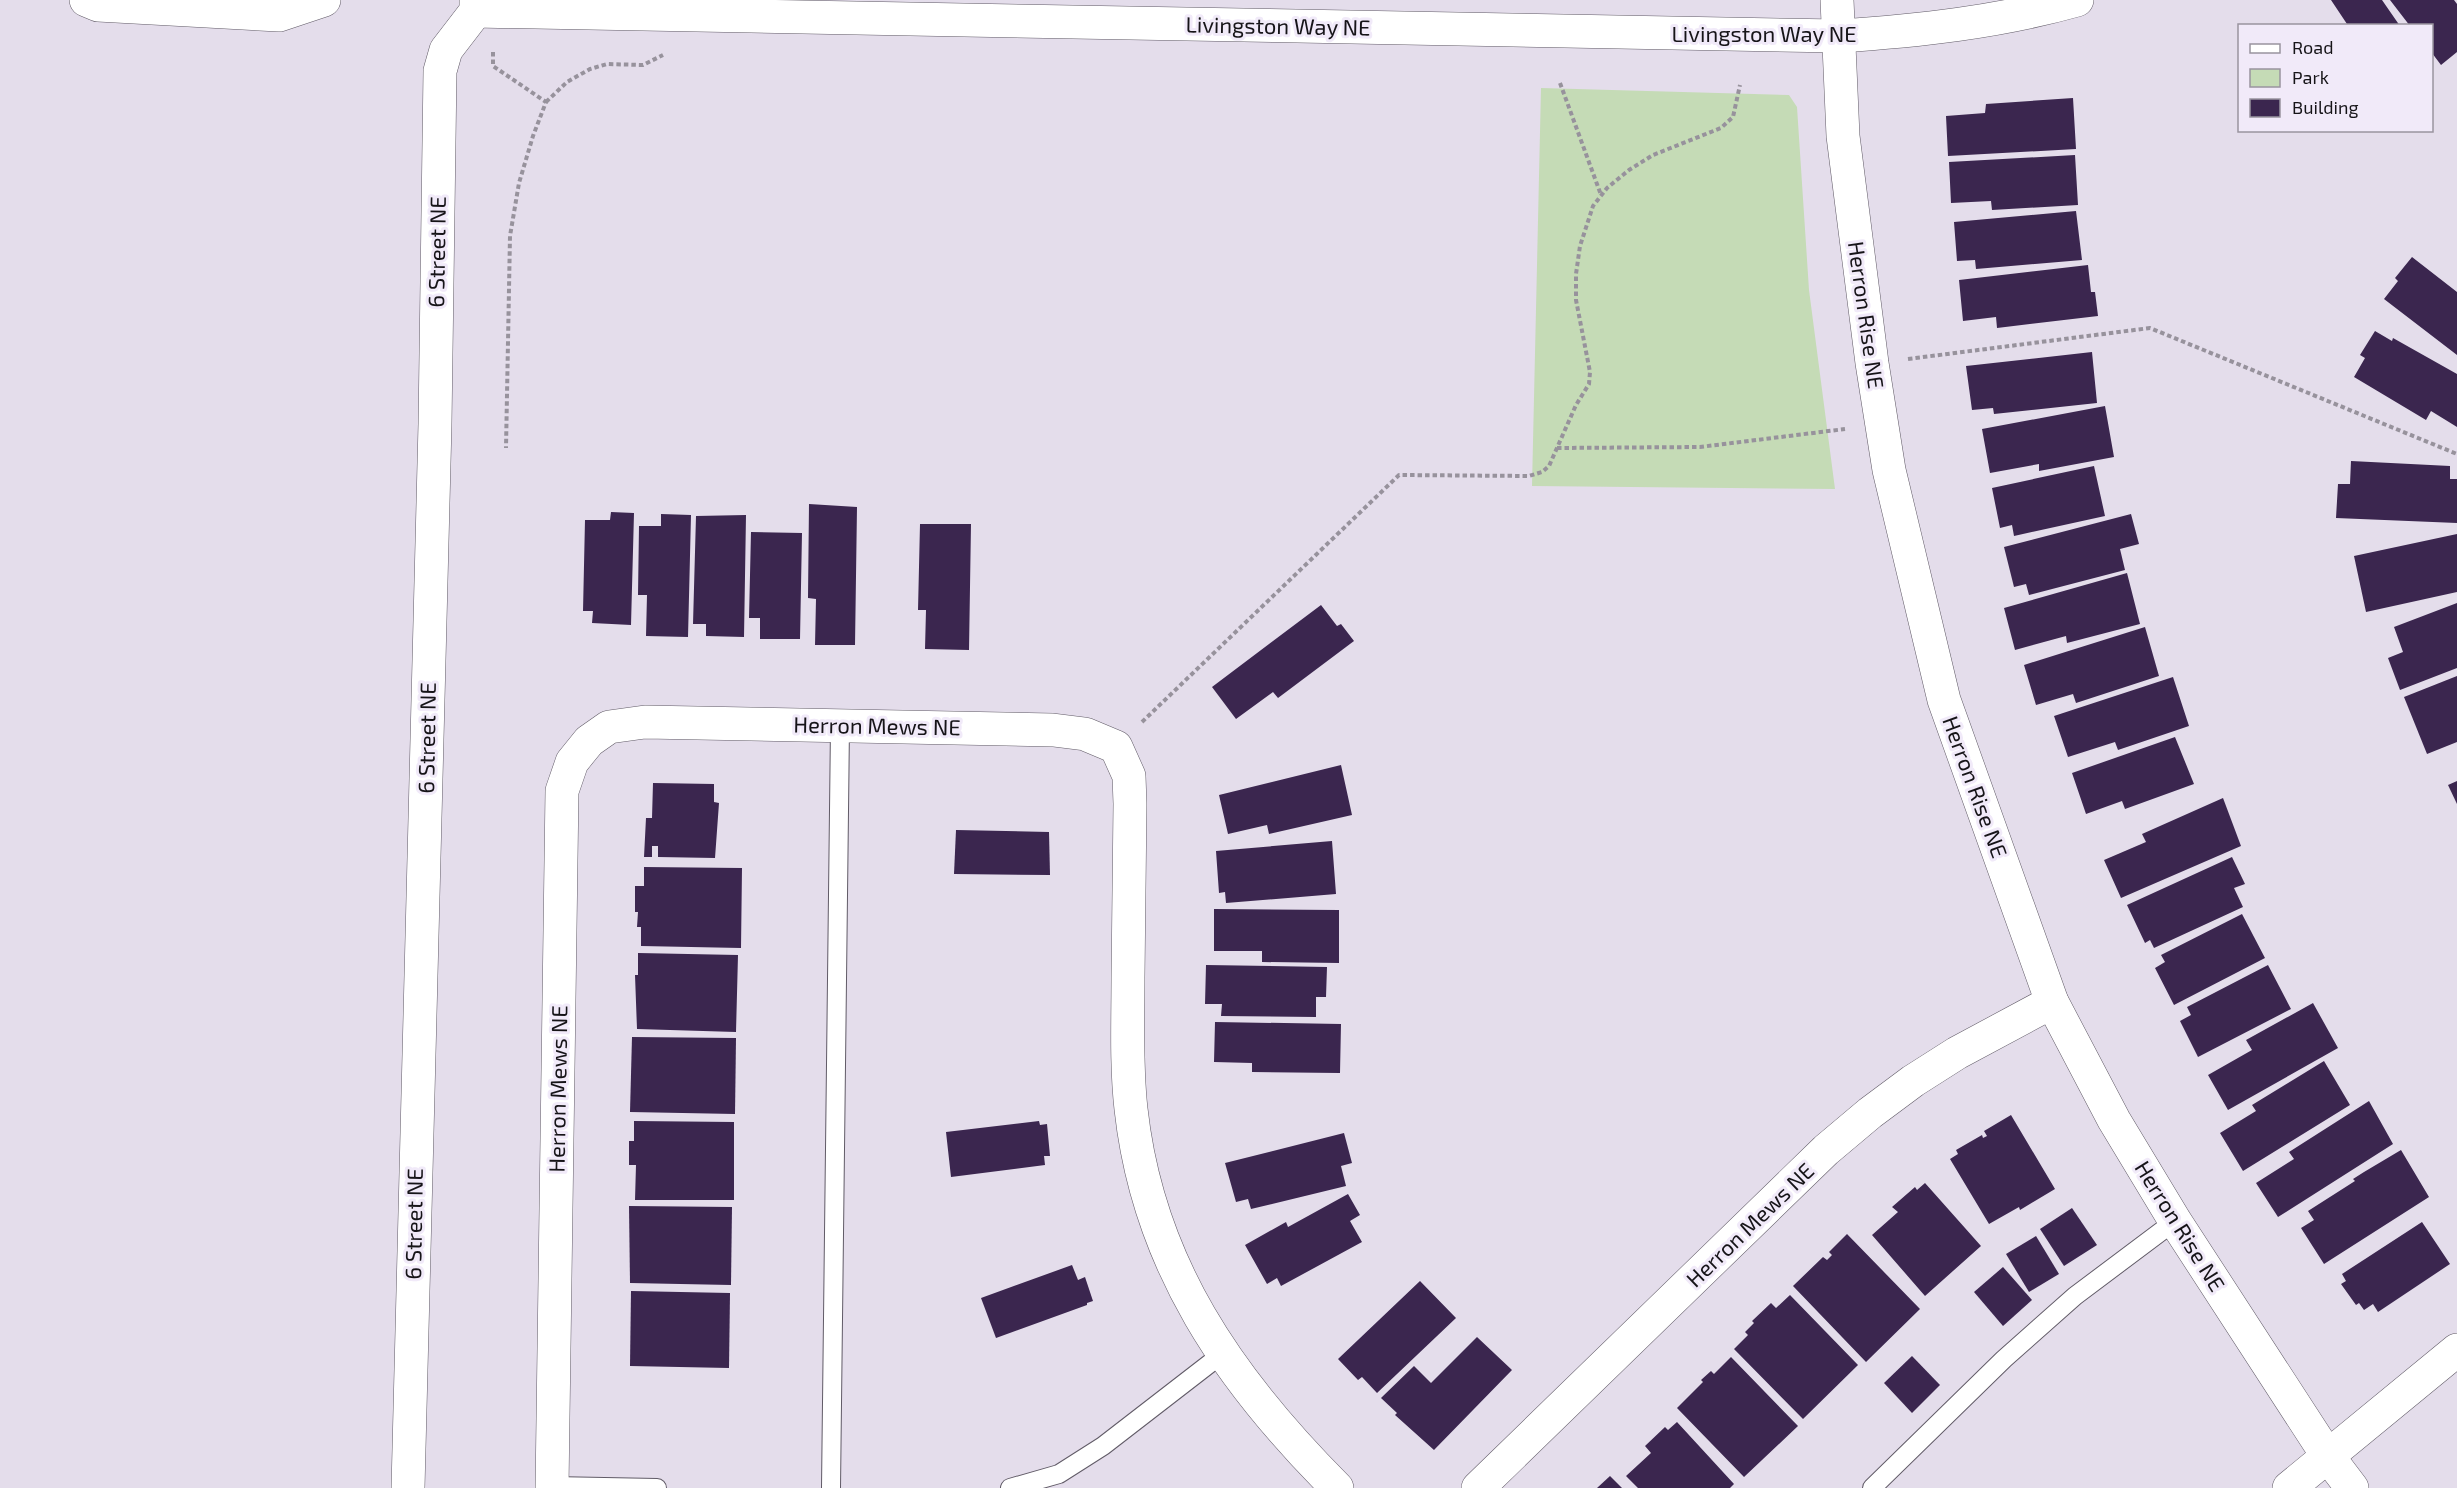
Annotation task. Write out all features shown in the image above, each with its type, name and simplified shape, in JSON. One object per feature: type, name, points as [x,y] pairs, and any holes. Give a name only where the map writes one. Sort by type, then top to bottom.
[{"type":"street","points":[[86,0],[98,4],[279,15],[324,0]]},
{"type":"street","name":"Livingston Way NE","points":[[482,8],[1838,36],[1901,32],[2020,14],[2077,0]]},
{"type":"street","name":"Herron Rise NE","points":[[1837,1],[1843,136],[1872,363],[1894,492],[1944,700],[2052,1002],[2114,1120],[2175,1221],[2327,1455],[2352,1488]]},
{"type":"street","name":"6 Street NE","points":[[408,1488],[435,412],[440,71],[446,50],[482,8]]},
{"type":"street","name":"Herron Mews NE","points":[[552,1487],[562,791],[572,762],[589,741],[609,727],[645,722],[1053,730],[1085,734],[1116,747]]},
{"type":"street","points":[[1116,747],[1129,776],[1128,1020],[1131,1109],[1143,1177],[1162,1240],[1186,1293],[1222,1354],[1307,1458],[1336,1488]]},
{"type":"street","name":"Herron Mews NE","points":[[1478,1488],[1826,1150],[1870,1113],[1957,1053],[2052,1002]]},
{"type":"street","points":[[2289,1488],[2457,1350]]},
{"type":"lane","points":[[831,1488],[840,726]]},
{"type":"lane","points":[[1872,1488],[2004,1359],[2075,1296],[2175,1221]]},
{"type":"lane","points":[[1010,1488],[1059,1474],[1103,1446],[1222,1354]]},
{"type":"lane","points":[[552,1487],[657,1488]]},
{"type":"path","points":[[482,8],[493,66],[546,102]]},
{"type":"path","points":[[506,448],[510,236],[532,135],[546,102],[567,82],[590,69],[607,64],[643,65]]},
{"type":"path","points":[[1560,83],[1602,195]]},
{"type":"path","points":[[1116,747],[1399,475],[1529,476],[1542,472],[1549,466],[1576,405],[1589,384],[1590,372],[1576,300],[1576,274],[1586,222],[1593,206],[1629,170],[1653,155],[1721,128],[1733,117],[1740,86]]},
{"type":"path","points":[[1872,363],[2150,328],[2457,454]]},
{"type":"path","points":[[1557,448],[1700,447],[1882,425]]},
{"type":"green space","points":[[1541,88],[1789,95],[1797,107],[1809,290],[1835,489],[1532,486]]},
{"type":"building","points":[[2331,0],[2382,0],[2399,24],[2347,24]]},
{"type":"building","points":[[2390,0],[2454,0],[2457,4],[2457,52],[2441,65],[2433,54],[2433,24],[2408,24]]},
{"type":"building","points":[[2073,98],[2076,149],[1948,156],[1946,116],[1985,113],[1986,104]]},
{"type":"building","points":[[2075,155],[2078,205],[1992,210],[1991,201],[1951,203],[1949,162]]},
{"type":"building","points":[[2076,211],[2082,260],[1976,269],[1975,260],[1957,261],[1954,222]]},
{"type":"building","points":[[2412,257],[2457,292],[2457,355],[2384,299],[2398,281],[2395,278]]},
{"type":"building","points":[[2088,265],[2091,292],[2095,292],[2098,316],[1997,328],[1996,317],[1963,321],[1959,280]]},
{"type":"building","points":[[2375,331],[2392,341],[2393,338],[2457,374],[2457,427],[2431,411],[2426,420],[2354,377],[2365,358],[2360,355]]},
{"type":"building","points":[[2092,352],[2097,403],[1994,414],[1993,408],[1972,410],[1966,366]]},
{"type":"building","points":[[2105,406],[2114,457],[2039,471],[2039,464],[1990,473],[1982,429]]},
{"type":"building","points":[[2351,461],[2450,466],[2450,479],[2457,479],[2457,523],[2336,518],[2338,484],[2350,484]]},
{"type":"building","points":[[2094,466],[2105,516],[2014,536],[2012,525],[2000,528],[1992,488]]},
{"type":"building","points":[[809,504],[857,507],[855,645],[815,645],[816,599],[808,598]]},
{"type":"building","points":[[611,512],[634,513],[631,625],[592,623],[593,611],[583,611],[585,520],[610,520]]},
{"type":"building","points":[[661,514],[691,515],[688,637],[646,636],[647,595],[638,595],[639,526],[661,526]]},
{"type":"building","points":[[2131,514],[2139,544],[2120,549],[2125,570],[2029,595],[2026,584],[2014,587],[2004,547]]},
{"type":"building","points":[[746,515],[744,637],[706,636],[706,624],[693,624],[696,516]]},
{"type":"building","points":[[920,524],[971,524],[969,650],[925,649],[926,610],[918,610]]},
{"type":"building","points":[[751,532],[802,533],[800,639],[760,639],[760,618],[749,618]]},
{"type":"building","points":[[2457,534],[2457,592],[2366,612],[2354,556]]},
{"type":"building","points":[[2127,573],[2140,624],[2067,643],[2066,636],[2015,650],[2004,608]]},
{"type":"building","points":[[2457,603],[2457,668],[2400,690],[2388,658],[2403,652],[2394,627]]},
{"type":"building","points":[[1321,605],[1337,626],[1341,624],[1354,641],[1278,698],[1273,692],[1236,719],[1212,687]]},
{"type":"building","points":[[2145,627],[2159,676],[2076,703],[2073,694],[2036,705],[2024,665]]},
{"type":"building","points":[[2457,676],[2457,742],[2427,754],[2404,697]]},
{"type":"building","points":[[2173,677],[2189,726],[2118,750],[2115,742],[2068,757],[2054,716]]},
{"type":"building","points":[[2175,737],[2194,784],[2125,809],[2122,801],[2086,814],[2072,773]]},
{"type":"building","points":[[1341,765],[1352,815],[1269,834],[1267,825],[1228,834],[1219,795]]},
{"type":"building","points":[[2457,781],[2457,804],[2448,785]]},
{"type":"building","points":[[653,783],[714,784],[714,802],[719,803],[715,858],[658,857],[658,846],[652,846],[652,857],[644,857],[646,818],[652,818]]},
{"type":"building","points":[[2223,798],[2241,846],[2121,898],[2104,860],[2146,842],[2142,834]]},
{"type":"building","points":[[956,830],[1049,832],[1050,875],[954,874]]},
{"type":"building","points":[[1332,841],[1336,894],[1226,903],[1225,892],[1219,893],[1216,851]]},
{"type":"building","points":[[2232,857],[2245,884],[2234,888],[2243,907],[2154,948],[2150,940],[2145,943],[2127,905]]},
{"type":"building","points":[[644,867],[742,868],[741,948],[641,946],[641,927],[637,927],[638,912],[635,912],[635,886],[644,886]]},
{"type":"building","points":[[1214,909],[1339,910],[1339,963],[1262,962],[1262,951],[1214,951]]},
{"type":"building","points":[[2242,914],[2265,958],[2174,1005],[2155,968],[2165,962],[2161,955]]},
{"type":"building","points":[[638,953],[738,955],[736,1032],[637,1029],[635,975],[638,975]]},
{"type":"building","points":[[1206,965],[1327,967],[1326,997],[1316,997],[1316,1017],[1221,1016],[1222,1004],[1205,1004]]},
{"type":"building","points":[[2268,965],[2291,1009],[2198,1057],[2180,1021],[2191,1015],[2187,1007]]},
{"type":"building","points":[[2313,1003],[2338,1048],[2228,1110],[2208,1075],[2252,1050],[2246,1040]]},
{"type":"building","points":[[1215,1022],[1341,1024],[1340,1073],[1252,1072],[1252,1063],[1214,1062]]},
{"type":"building","points":[[632,1037],[736,1038],[735,1114],[630,1112]]},
{"type":"building","points":[[2324,1061],[2350,1105],[2243,1171],[2220,1133],[2256,1111],[2252,1105]]},
{"type":"building","points":[[2369,1101],[2393,1144],[2278,1217],[2256,1183],[2294,1159],[2289,1152]]},
{"type":"building","points":[[2011,1115],[2055,1189],[2020,1210],[2019,1207],[1989,1224],[1950,1159],[1958,1154],[1956,1150],[1982,1135],[1983,1138],[1987,1136],[1984,1131]]},
{"type":"building","points":[[634,1121],[734,1122],[734,1200],[635,1200],[636,1165],[629,1165],[629,1141],[634,1141]]},
{"type":"building","points":[[1039,1121],[1040,1125],[1047,1124],[1050,1156],[1044,1156],[1045,1165],[951,1177],[946,1132]]},
{"type":"building","points":[[1344,1133],[1352,1163],[1341,1166],[1346,1186],[1251,1209],[1248,1199],[1236,1202],[1225,1163]]},
{"type":"building","points":[[2401,1150],[2429,1197],[2324,1264],[2301,1228],[2314,1220],[2308,1211],[2355,1181],[2353,1179]]},
{"type":"building","points":[[1925,1183],[1981,1246],[1925,1296],[1872,1235],[1898,1212],[1892,1207],[1915,1187],[1917,1190]]},
{"type":"building","points":[[1348,1194],[1360,1215],[1350,1221],[1362,1242],[1281,1286],[1277,1278],[1267,1284],[1245,1245],[1286,1222],[1288,1227]]},
{"type":"building","points":[[629,1206],[732,1207],[731,1285],[630,1283]]},
{"type":"building","points":[[2072,1208],[2097,1245],[2064,1266],[2040,1229]]},
{"type":"building","points":[[2422,1222],[2450,1264],[2378,1312],[2373,1304],[2364,1310],[2359,1303],[2356,1305],[2341,1284],[2346,1281],[2342,1274]]},
{"type":"building","points":[[1847,1234],[1920,1309],[1866,1362],[1793,1286],[1823,1257],[1827,1260],[1832,1255],[1829,1252]]},
{"type":"building","points":[[2036,1236],[2059,1274],[2029,1292],[2006,1254]]},
{"type":"building","points":[[1072,1265],[1078,1280],[1085,1277],[1093,1301],[996,1338],[981,1298]]},
{"type":"building","points":[[2003,1267],[2032,1300],[2003,1326],[1974,1292]]},
{"type":"building","points":[[1420,1281],[1456,1318],[1377,1393],[1362,1377],[1358,1380],[1338,1359]]},
{"type":"building","points":[[631,1291],[730,1293],[729,1368],[630,1366]]},
{"type":"building","points":[[1790,1295],[1858,1365],[1803,1419],[1734,1349],[1748,1335],[1745,1332],[1754,1323],[1752,1321],[1771,1303],[1776,1308]]},
{"type":"building","points":[[1477,1337],[1512,1370],[1434,1450],[1395,1415],[1397,1413],[1381,1398],[1414,1366],[1431,1383]]},
{"type":"building","points":[[1912,1356],[1940,1385],[1912,1413],[1884,1383]]},
{"type":"building","points":[[1731,1357],[1798,1426],[1744,1477],[1677,1408],[1703,1382],[1701,1380],[1711,1371],[1714,1374]]},
{"type":"building","points":[[1677,1422],[1734,1484],[1730,1488],[1638,1488],[1626,1476],[1651,1453],[1645,1446],[1665,1427],[1668,1430]]},
{"type":"building","points":[[1610,1476],[1622,1488],[1597,1488]]}]
